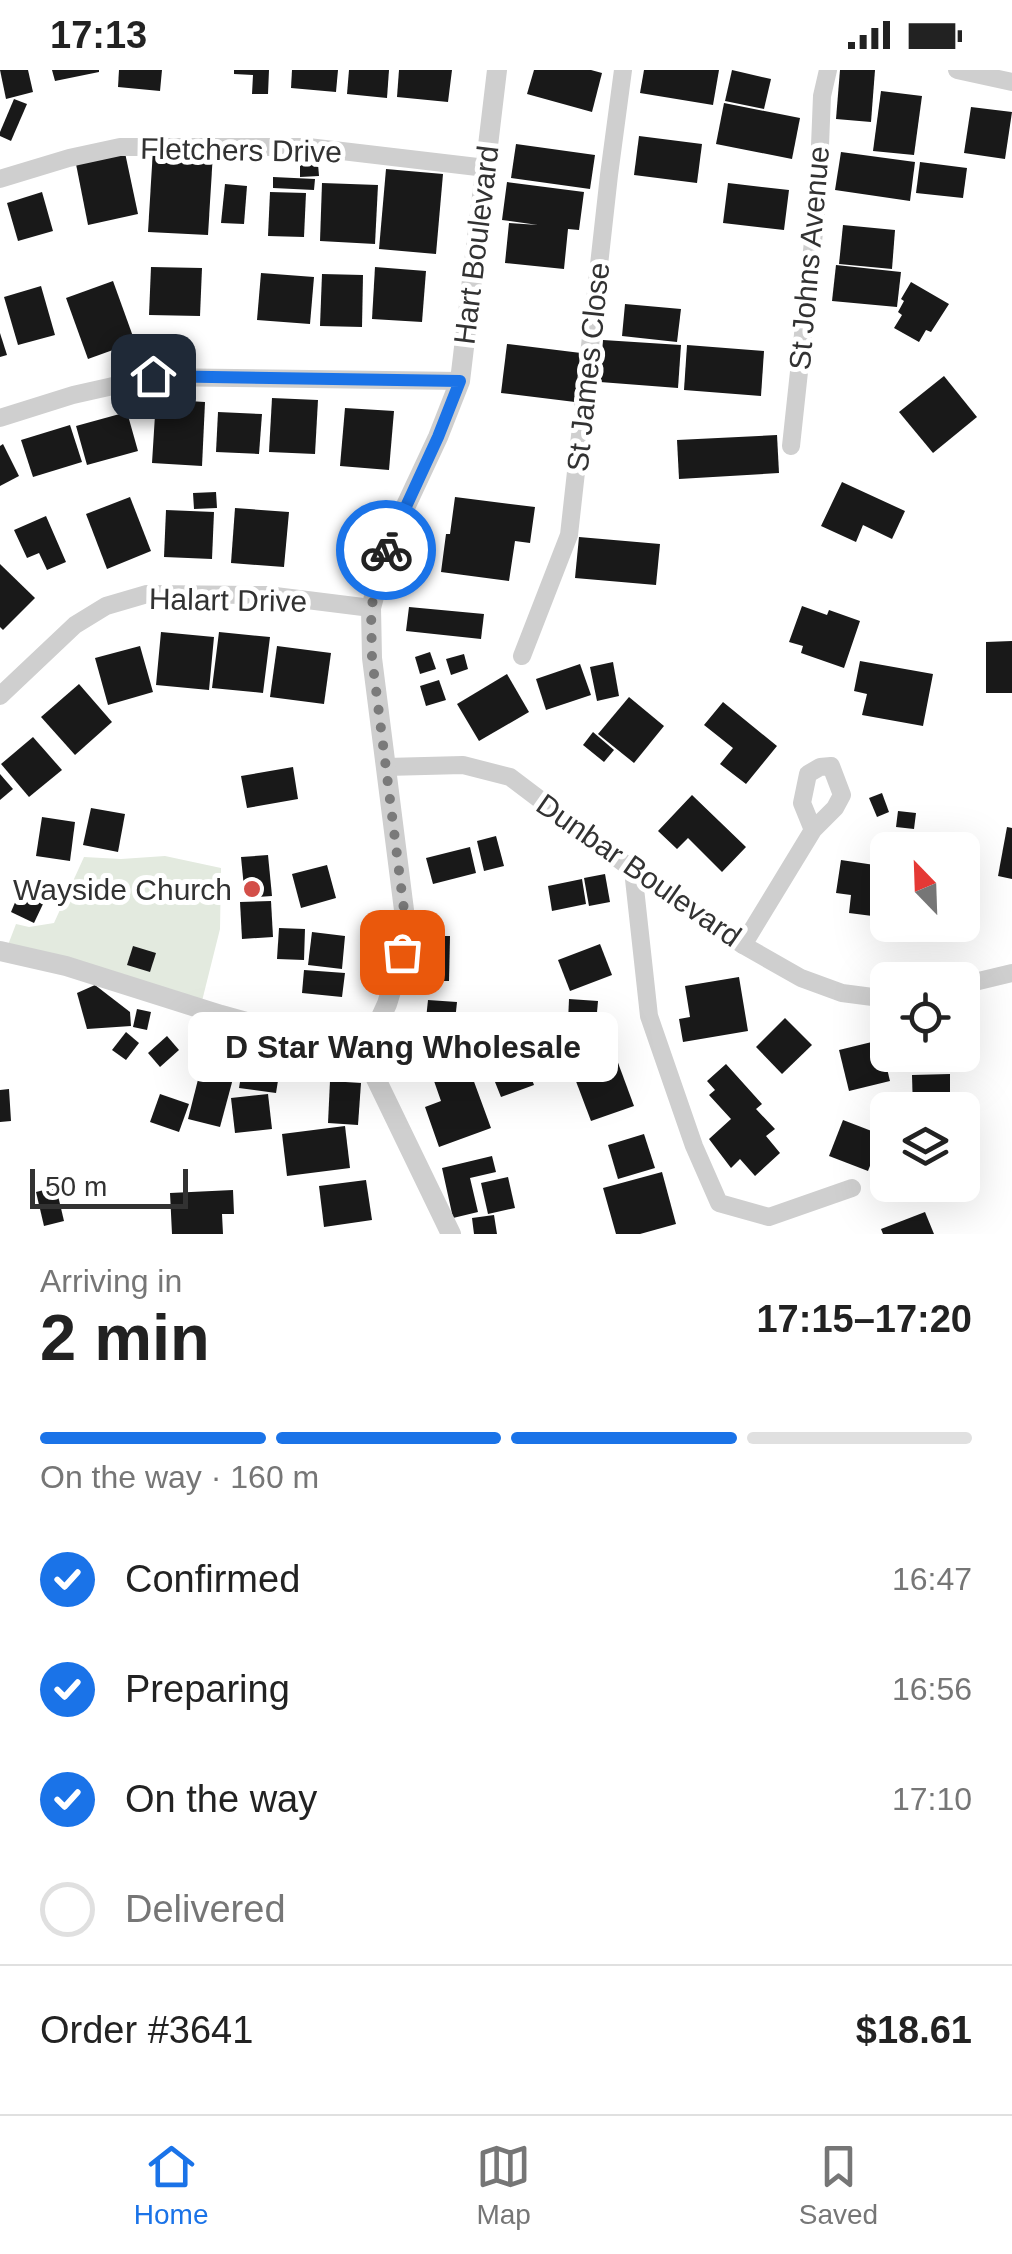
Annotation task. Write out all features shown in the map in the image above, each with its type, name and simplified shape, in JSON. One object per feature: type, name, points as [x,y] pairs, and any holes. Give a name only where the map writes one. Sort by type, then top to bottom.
[{"type":"street","name":"Hart Boulevard","points":[[364,1054],[387,1004],[402,952],[404,910],[372,658],[371,608],[388,544],[460,381],[497,70]]},
{"type":"street","name":"St James Close","points":[[522,656],[569,535],[624,70]]},
{"type":"street","name":"St Johns Avenue","points":[[791,446],[818,194],[822,96],[828,70]]},
{"type":"street","points":[[957,70],[1012,82]]},
{"type":"street","name":"Fletchers Drive","points":[[0,178],[120,147],[308,147],[486,168]]},
{"type":"street","points":[[0,418],[153,376],[460,381]]},
{"type":"street","name":"Halart Drive","points":[[0,696],[75,625],[106,606],[147,594],[267,595],[371,608]]},
{"type":"street","name":"Dunbar Boulevard","points":[[386,767],[463,765],[510,777],[633,870],[744,944],[801,978],[842,993],[870,997]]},
{"type":"street","points":[[744,944],[813,830]]},
{"type":"street","points":[[633,870],[649,1016],[694,1146],[719,1203],[769,1217],[852,1188]]},
{"type":"street","points":[[0,952],[66,966],[221,1015],[364,1054],[451,1234]]},
{"type":"street","points":[[980,981],[1012,973]]},
{"type":"shaded area","points":[[165,856],[221,868],[220,929],[202,1001],[8,945],[16,924],[29,927],[54,923],[84,857]]},
{"type":"building","points":[[0,70],[28,70],[33,92],[6,99]]},
{"type":"building","points":[[52,70],[99,70],[99,72],[55,81]]},
{"type":"building","points":[[119,70],[162,70],[160,91],[118,87]]},
{"type":"building","points":[[234,70],[269,70],[268,94],[252,94],[253,75],[234,74]]},
{"type":"building","points":[[292,70],[338,70],[336,92],[291,88]]},
{"type":"building","points":[[349,70],[389,70],[387,98],[347,94]]},
{"type":"building","points":[[399,70],[452,70],[448,102],[397,97]]},
{"type":"building","points":[[534,70],[602,73],[592,112],[527,94]]},
{"type":"building","points":[[644,70],[719,70],[713,105],[640,93]]},
{"type":"building","points":[[732,70],[771,79],[764,109],[725,101]]},
{"type":"building","points":[[840,70],[875,70],[871,122],[836,119]]},
{"type":"building","points":[[881,91],[922,96],[914,155],[873,151]]},
{"type":"building","points":[[14,99],[27,104],[11,141],[0,136],[0,132]]},
{"type":"building","points":[[724,103],[800,118],[792,159],[716,144]]},
{"type":"building","points":[[971,107],[1012,112],[1005,159],[964,153]]},
{"type":"building","points":[[639,136],[702,144],[697,183],[634,175]]},
{"type":"building","points":[[516,144],[595,155],[590,189],[511,178]]},
{"type":"building","points":[[124,148],[138,214],[88,225],[75,159]]},
{"type":"building","points":[[153,149],[213,153],[208,235],[148,232]]},
{"type":"building","points":[[841,152],[915,162],[910,201],[835,190]]},
{"type":"building","points":[[920,162],[967,168],[963,198],[916,193]]},
{"type":"building","points":[[318,164],[319,176],[300,177],[300,165]]},
{"type":"building","points":[[386,169],[443,174],[436,254],[379,249]]},
{"type":"building","points":[[273,177],[315,179],[314,190],[273,188]]},
{"type":"building","points":[[507,182],[584,192],[579,230],[568,229],[564,269],[505,263],[509,223],[538,225],[502,220]]},
{"type":"building","points":[[322,183],[378,185],[375,244],[320,241]]},
{"type":"building","points":[[728,183],[789,190],[784,230],[723,223]]},
{"type":"building","points":[[225,184],[247,186],[244,224],[221,223]]},
{"type":"building","points":[[42,192],[53,231],[18,241],[7,203]]},
{"type":"building","points":[[270,192],[306,193],[304,237],[268,236]]},
{"type":"building","points":[[843,225],[895,230],[892,269],[839,264]]},
{"type":"building","points":[[836,265],[901,272],[897,307],[832,301]]},
{"type":"building","points":[[151,267],[202,268],[200,316],[149,315]]},
{"type":"building","points":[[375,267],[426,271],[422,322],[372,319]]},
{"type":"building","points":[[261,273],[314,277],[310,324],[257,320]]},
{"type":"building","points":[[322,274],[363,275],[362,327],[320,326]]},
{"type":"building","points":[[113,281],[135,342],[88,359],[66,298]]},
{"type":"building","points":[[911,282],[949,304],[931,332],[926,330],[919,342],[894,328],[902,315],[898,312],[904,301],[901,299]]},
{"type":"building","points":[[41,286],[55,335],[18,345],[4,297]]},
{"type":"building","points":[[625,304],[681,309],[677,342],[622,336]]},
{"type":"building","points":[[0,333],[7,355],[0,357]]},
{"type":"building","points":[[603,340],[681,345],[678,388],[600,382]]},
{"type":"building","points":[[507,344],[581,353],[575,402],[501,393]]},
{"type":"building","points":[[687,345],[764,351],[761,396],[684,390]]},
{"type":"building","points":[[944,376],[977,417],[933,453],[899,412]]},
{"type":"building","points":[[272,398],[318,400],[315,454],[269,452]]},
{"type":"building","points":[[156,399],[205,402],[202,466],[152,463]]},
{"type":"building","points":[[345,408],[394,411],[389,470],[340,466]]},
{"type":"building","points":[[127,412],[138,451],[87,465],[76,426]]},
{"type":"building","points":[[218,412],[262,414],[259,454],[216,452]]},
{"type":"building","points":[[70,425],[82,462],[33,477],[21,440]]},
{"type":"building","points":[[777,435],[779,473],[679,479],[677,440]]},
{"type":"building","points":[[3,444],[19,476],[0,486],[0,446]]},
{"type":"building","points":[[842,482],[905,511],[892,539],[863,525],[856,542],[821,526]]},
{"type":"building","points":[[216,492],[217,508],[194,509],[193,493]]},
{"type":"building","points":[[130,497],[151,551],[107,569],[86,514]]},
{"type":"building","points":[[455,497],[535,507],[530,543],[515,541],[509,581],[441,572]]},
{"type":"building","points":[[235,508],[289,512],[284,567],[231,563]]},
{"type":"building","points":[[166,510],[214,512],[212,559],[164,557]]},
{"type":"building","points":[[46,516],[66,562],[47,570],[39,553],[27,558],[14,530]]},
{"type":"building","points":[[579,537],[660,544],[656,585],[575,578]]},
{"type":"building","points":[[0,564],[35,598],[3,630],[0,627]]},
{"type":"building","points":[[802,606],[860,621],[844,668],[801,653],[803,646],[789,642]]},
{"type":"building","points":[[409,607],[484,614],[481,639],[406,631]]},
{"type":"building","points":[[161,632],[214,637],[209,690],[156,685]]},
{"type":"building","points":[[219,632],[270,637],[263,693],[212,688]]},
{"type":"building","points":[[1012,641],[1012,693],[986,693],[986,642]]},
{"type":"building","points":[[140,646],[153,692],[108,705],[95,658]]},
{"type":"building","points":[[277,646],[331,653],[324,704],[270,697]]},
{"type":"building","points":[[430,652],[436,669],[420,674],[415,657]]},
{"type":"building","points":[[464,654],[468,669],[451,675],[446,659]]},
{"type":"building","points":[[860,661],[933,674],[923,726],[862,715],[867,694],[854,691]]},
{"type":"building","points":[[613,662],[619,696],[597,701],[590,667]]},
{"type":"building","points":[[580,664],[591,695],[546,710],[536,679]]},
{"type":"building","points":[[507,674],[529,712],[479,741],[457,704]]},
{"type":"building","points":[[439,680],[446,700],[426,706],[420,686]]},
{"type":"building","points":[[79,684],[112,722],[75,755],[41,717]]},
{"type":"building","points":[[629,697],[664,726],[634,763],[598,734]]},
{"type":"building","points":[[723,702],[777,746],[746,784],[720,764],[733,748],[704,725]]},
{"type":"building","points":[[593,732],[614,750],[604,762],[583,745]]},
{"type":"building","points":[[33,737],[62,770],[29,797],[1,764]]},
{"type":"building","points":[[293,767],[298,799],[247,808],[241,776]]},
{"type":"building","points":[[0,774],[13,789],[0,800]]},
{"type":"building","points":[[882,793],[889,812],[877,817],[869,798]]},
{"type":"building","points":[[692,795],[746,847],[722,872],[688,838],[677,849],[658,831]]},
{"type":"building","points":[[91,808],[125,814],[118,852],[83,845]]},
{"type":"building","points":[[898,811],[916,813],[914,829],[896,827]]},
{"type":"building","points":[[42,817],[75,822],[70,861],[36,856]]},
{"type":"building","points":[[1007,827],[1012,828],[1012,879],[998,876]]},
{"type":"building","points":[[496,836],[504,866],[484,871],[477,841]]},
{"type":"building","points":[[470,847],[476,873],[433,884],[426,858]]},
{"type":"building","points":[[268,855],[272,896],[245,898],[241,857]]},
{"type":"building","points":[[841,860],[870,864],[870,916],[849,913],[851,895],[836,893]]},
{"type":"building","points":[[327,865],[336,898],[301,908],[292,874]]},
{"type":"building","points":[[605,874],[610,902],[589,906],[584,878]]},
{"type":"building","points":[[582,879],[586,904],[552,911],[548,886]]},
{"type":"building","points":[[19,893],[43,904],[34,923],[11,912]]},
{"type":"building","points":[[271,901],[273,937],[242,939],[240,902]]},
{"type":"building","points":[[279,928],[305,929],[304,960],[277,959]]},
{"type":"building","points":[[366,930],[384,930],[384,943],[367,943]]},
{"type":"building","points":[[312,932],[345,936],[342,969],[308,965]]},
{"type":"building","points":[[419,936],[450,936],[449,981],[418,981]]},
{"type":"building","points":[[600,944],[612,975],[570,991],[558,960]]},
{"type":"building","points":[[133,946],[156,953],[150,972],[127,965]]},
{"type":"building","points":[[371,951],[389,953],[386,975],[368,973]]},
{"type":"building","points":[[304,970],[345,973],[342,997],[302,993]]},
{"type":"building","points":[[739,977],[748,1031],[683,1042],[679,1019],[690,1017],[685,986]]},
{"type":"building","points":[[95,985],[130,1012],[131,1026],[87,1029],[77,993]]},
{"type":"building","points":[[569,999],[598,1001],[596,1024],[568,1022]]},
{"type":"building","points":[[428,1000],[457,1002],[454,1031],[425,1029]]},
{"type":"building","points":[[137,1009],[151,1012],[147,1030],[133,1027]]},
{"type":"building","points":[[785,1018],[812,1045],[782,1074],[756,1047]]},
{"type":"building","points":[[605,1025],[607,1045],[566,1050],[564,1030]]},
{"type":"building","points":[[126,1032],[139,1043],[126,1060],[112,1050]]},
{"type":"building","points":[[167,1036],[179,1050],[160,1067],[148,1053]]},
{"type":"building","points":[[870,1042],[870,1072],[888,1072],[890,1081],[849,1091],[839,1050]]},
{"type":"building","points":[[246,1045],[283,1050],[276,1093],[239,1088]]},
{"type":"building","points":[[205,1052],[238,1060],[220,1127],[188,1119]]},
{"type":"building","points":[[524,1059],[534,1085],[501,1097],[491,1072]]},
{"type":"building","points":[[617,1060],[634,1106],[591,1121],[574,1076]]},
{"type":"building","points":[[726,1064],[762,1104],[756,1109],[775,1129],[766,1136],[780,1153],[755,1176],[740,1159],[731,1168],[709,1139],[731,1119],[709,1095],[715,1090],[707,1081]]},
{"type":"building","points":[[469,1068],[491,1128],[439,1147],[425,1107],[441,1101],[434,1081]]},
{"type":"building","points":[[950,1074],[950,1092],[912,1092],[912,1075]]},
{"type":"building","points":[[330,1081],[361,1083],[358,1125],[328,1123]]},
{"type":"building","points":[[9,1089],[11,1121],[0,1122],[0,1090]]},
{"type":"building","points":[[160,1094],[189,1104],[179,1132],[150,1122]]},
{"type":"building","points":[[268,1094],[272,1129],[235,1133],[231,1098]]},
{"type":"building","points":[[843,1120],[870,1130],[868,1171],[829,1156]]},
{"type":"building","points":[[345,1126],[350,1168],[287,1176],[282,1134]]},
{"type":"building","points":[[644,1134],[655,1168],[618,1179],[608,1145]]},
{"type":"building","points":[[492,1156],[496,1172],[470,1178],[478,1212],[453,1218],[442,1168]]},
{"type":"building","points":[[662,1172],[676,1224],[640,1234],[616,1234],[603,1188]]},
{"type":"building","points":[[508,1177],[515,1208],[488,1214],[481,1183]]},
{"type":"building","points":[[366,1180],[372,1220],[324,1227],[319,1186]]},
{"type":"building","points":[[56,1187],[64,1221],[44,1226],[36,1192]]},
{"type":"building","points":[[233,1190],[234,1214],[222,1214],[223,1234],[172,1234],[170,1193]]},
{"type":"building","points":[[925,1212],[934,1234],[883,1234],[881,1229]]},
{"type":"building","points":[[494,1215],[497,1234],[474,1234],[472,1218]]},
{"type":"way so far","points":[[386,550],[371,608],[372,658],[404,910],[402,952]]},
{"type":"place","name":"Wayside Church","points":[[252,889]]},
{"type":"place","name":"D Star Wang Wholesale","points":[[402,952]]},
{"type":"route","points":[[153,376],[460,381],[386,550]]}]
